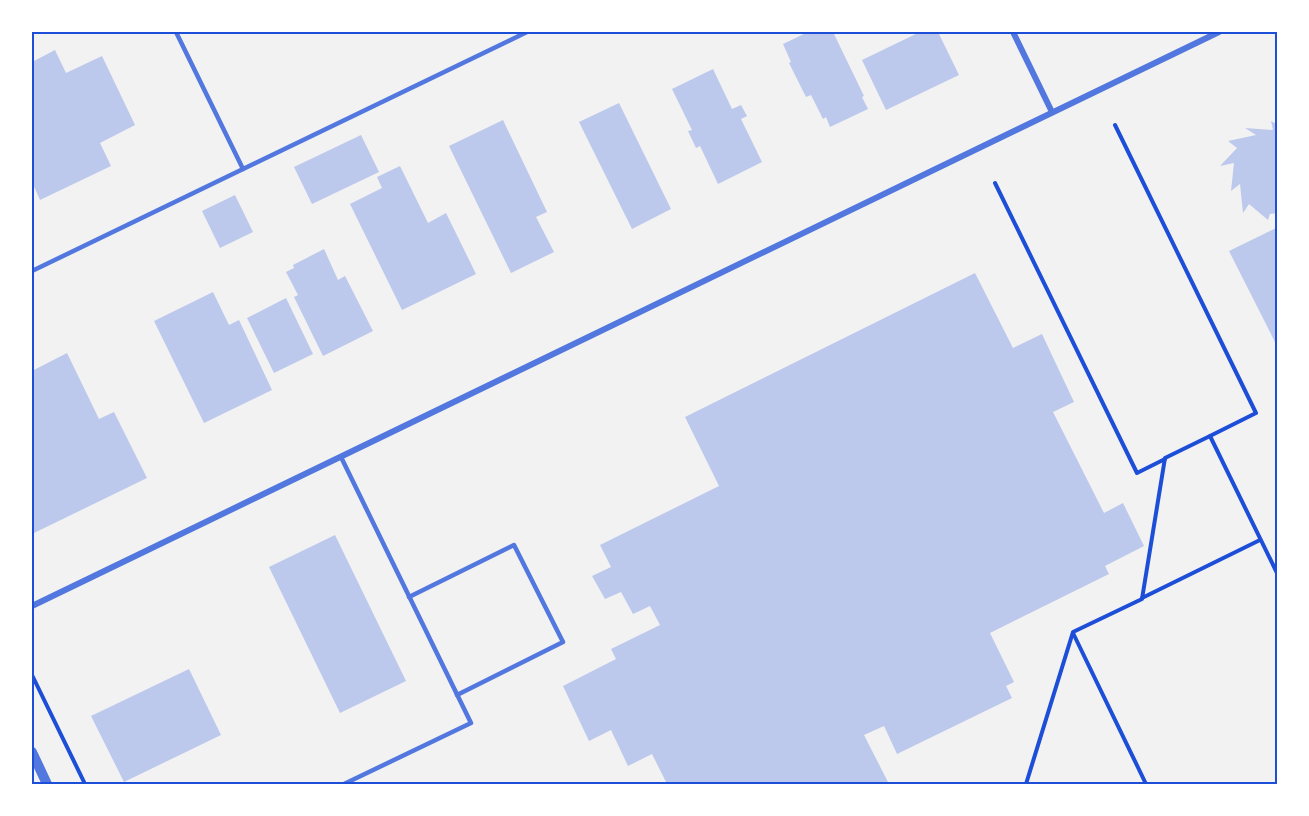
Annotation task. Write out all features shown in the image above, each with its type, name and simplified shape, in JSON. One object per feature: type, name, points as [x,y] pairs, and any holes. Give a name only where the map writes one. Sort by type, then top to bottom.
[{"type":"street","points":[[1013,32],[1052,112]]},
{"type":"street","points":[[32,606],[1219,32]]},
{"type":"street","points":[[32,752],[47,784]]},
{"type":"lane","points":[[176,32],[243,169]]},
{"type":"lane","points":[[32,271],[527,32]]},
{"type":"lane","points":[[341,457],[471,723],[344,784]]},
{"type":"lane","points":[[409,597],[514,545],[563,642],[457,695]]},
{"type":"path","points":[[995,183],[1137,473],[1256,413],[1114,125]]},
{"type":"path","points":[[1210,436],[1278,575]]},
{"type":"path","points":[[1142,599],[1165,458]]},
{"type":"path","points":[[1026,784],[1073,632],[1260,540]]},
{"type":"path","points":[[1073,632],[1146,784]]},
{"type":"path","points":[[32,675],[85,784]]},
{"type":"building","points":[[808,32],[833,32],[868,109],[830,127],[826,117],[823,119],[811,95],[806,97],[789,63],[791,62],[783,44]]},
{"type":"building","points":[[920,32],[938,32],[959,75],[886,110],[862,60]]},
{"type":"building","points":[[55,50],[66,73],[102,56],[135,125],[100,143],[111,166],[40,200],[32,182],[32,62]]},
{"type":"building","points":[[713,69],[732,109],[741,105],[747,116],[741,119],[762,162],[718,184],[700,146],[696,148],[688,131],[692,130],[672,89]]},
{"type":"building","points":[[619,103],[671,209],[632,229],[579,122]]},
{"type":"building","points":[[503,120],[547,212],[536,217],[554,252],[511,273],[449,146]]},
{"type":"building","points":[[1271,121],[1278,125],[1278,213],[1270,214],[1268,220],[1249,204],[1243,213],[1240,184],[1231,191],[1234,163],[1220,166],[1237,148],[1228,141],[1256,135],[1245,128],[1273,130]]},
{"type":"building","points":[[361,135],[379,172],[312,204],[294,167]]},
{"type":"building","points":[[400,166],[428,223],[446,213],[476,274],[402,310],[350,204],[382,188],[377,177]]},
{"type":"building","points":[[235,195],[253,232],[220,248],[202,211]]},
{"type":"building","points":[[1278,227],[1278,348],[1229,251]]},
{"type":"building","points":[[324,249],[338,280],[345,276],[373,331],[323,356],[294,297],[298,295],[286,272],[294,268],[293,265]]},
{"type":"building","points":[[975,273],[1013,348],[1042,334],[1074,402],[1053,412],[1104,513],[1123,503],[1144,546],[1105,566],[1109,574],[990,633],[1014,682],[1006,686],[1012,698],[897,754],[884,726],[864,735],[889,784],[667,784],[652,754],[628,766],[611,730],[589,741],[563,686],[616,659],[611,649],[660,625],[650,606],[633,614],[621,592],[605,599],[592,576],[611,567],[600,545],[719,486],[685,417]]},
{"type":"building","points":[[213,292],[229,325],[239,320],[272,390],[204,423],[154,321]]},
{"type":"building","points":[[286,298],[313,354],[274,373],[247,318]]},
{"type":"building","points":[[67,353],[99,419],[114,412],[147,478],[32,534],[32,371]]},
{"type":"building","points":[[335,535],[406,681],[340,713],[269,567]]},
{"type":"building","points":[[189,669],[221,735],[124,782],[91,716]]}]
